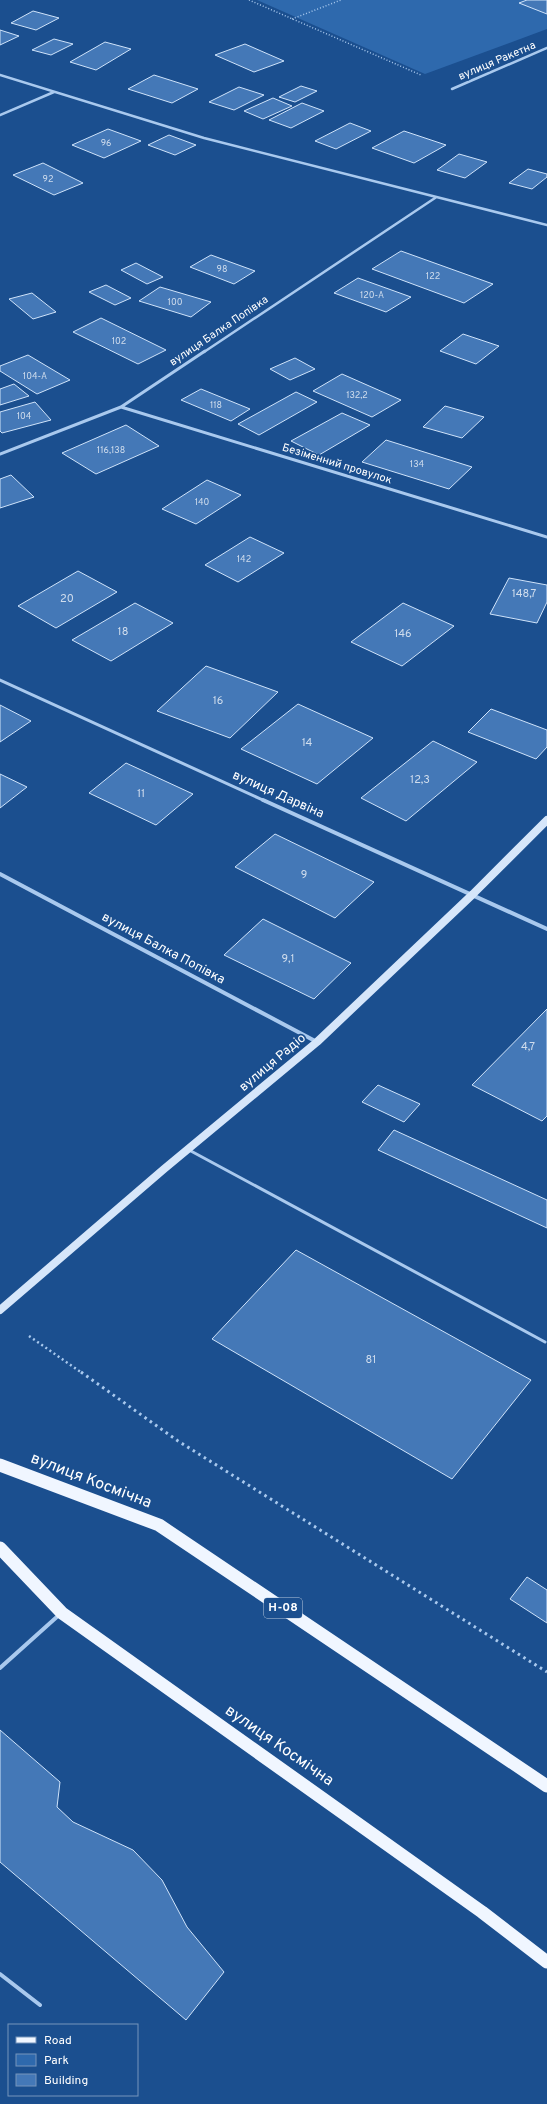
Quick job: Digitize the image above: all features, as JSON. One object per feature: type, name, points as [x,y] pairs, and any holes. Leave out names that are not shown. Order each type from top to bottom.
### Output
[{"type":"main road","name":"вулиця Космічна","points":[[0,1465],[159,1525],[547,1786]]},
{"type":"main road","name":"вулиця Космічна","points":[[0,1548],[62,1613],[482,1912],[547,1962]]},
{"type":"street","name":"вулиця Ракетна","points":[[452,89],[547,48]]},
{"type":"street","points":[[0,75],[204,138],[435,198],[547,225]]},
{"type":"street","points":[[0,115],[54,92]]},
{"type":"street","name":"вулиця Балка Попівка","points":[[0,454],[121,408],[435,198]]},
{"type":"street","name":"Безіменний провулок","points":[[121,408],[547,537]]},
{"type":"street","name":"вулиця Дарвіна","points":[[0,680],[547,928]]},
{"type":"street","name":"вулиця Радіо","points":[[0,1310],[187,1150],[317,1042],[473,894],[547,820]]},
{"type":"street","name":"вулиця Балка Попівка","points":[[0,874],[317,1042]]},
{"type":"lane","points":[[187,1150],[545,1342]]},
{"type":"lane","points":[[0,1668],[62,1613]]},
{"type":"lane","points":[[0,1974],[40,2005]]},
{"type":"path","points":[[249,0],[452,89]]},
{"type":"path","points":[[292,19],[341,0]]},
{"type":"path","points":[[26,1333],[178,1441],[547,1672]]},
{"type":"green space","points":[[257,0],[547,0],[547,29],[425,74]]},
{"type":"building","points":[[527,0],[547,0],[547,14],[519,3]]},
{"type":"building","points":[[33,11],[59,18],[36,30],[11,23]]},
{"type":"building","points":[[0,30],[19,36],[0,45]]},
{"type":"building","points":[[54,39],[73,44],[51,55],[32,50]]},
{"type":"building","points":[[105,42],[131,49],[96,70],[70,62]]},
{"type":"building","points":[[245,44],[284,61],[254,72],[215,55]]},
{"type":"building","points":[[154,75],[198,89],[172,103],[128,89]]},
{"type":"building","points":[[301,86],[317,91],[295,102],[279,97]]},
{"type":"building","points":[[239,87],[264,95],[234,110],[209,102]]},
{"type":"building","points":[[273,98],[292,106],[263,119],[244,111]]},
{"type":"building","points":[[302,103],[324,111],[291,128],[269,120]]},
{"type":"building","points":[[350,123],[371,131],[336,149],[315,141]]},
{"type":"building","points":[[108,129],[141,141],[104,158],[72,145]]},
{"type":"building","points":[[404,131],[446,145],[414,163],[372,148]]},
{"type":"building","points":[[169,135],[196,145],[175,155],[148,145]]},
{"type":"building","points":[[459,154],[487,162],[465,178],[437,170]]},
{"type":"building","points":[[43,163],[83,183],[54,195],[13,175]]},
{"type":"building","points":[[528,169],[547,174],[547,177],[532,189],[509,183]]},
{"type":"building","points":[[401,251],[493,284],[464,303],[372,269]]},
{"type":"building","points":[[211,255],[255,271],[234,284],[190,267]]},
{"type":"building","points":[[136,263],[163,277],[147,284],[121,270]]},
{"type":"building","points":[[358,278],[411,297],[386,312],[334,293]]},
{"type":"building","points":[[106,285],[131,298],[115,305],[89,292]]},
{"type":"building","points":[[160,287],[211,302],[191,317],[139,301]]},
{"type":"building","points":[[32,293],[56,312],[33,319],[9,299]]},
{"type":"building","points":[[101,318],[166,350],[138,364],[73,332]]},
{"type":"building","points":[[463,334],[499,346],[476,364],[440,351]]},
{"type":"building","points":[[28,355],[70,380],[37,394],[0,371],[0,366]]},
{"type":"building","points":[[295,358],[315,369],[290,380],[270,369]]},
{"type":"building","points":[[342,374],[401,400],[372,417],[313,391]]},
{"type":"building","points":[[14,384],[29,396],[0,405],[0,389]]},
{"type":"building","points":[[201,389],[250,409],[231,421],[181,400]]},
{"type":"building","points":[[296,392],[317,402],[259,435],[238,424]]},
{"type":"building","points":[[35,402],[51,420],[2,433],[0,431],[0,412]]},
{"type":"building","points":[[445,406],[484,417],[462,438],[423,427]]},
{"type":"building","points":[[342,413],[370,425],[319,455],[291,441]]},
{"type":"building","points":[[126,425],[159,446],[96,474],[62,453]]},
{"type":"building","points":[[386,440],[472,467],[449,489],[362,462]]},
{"type":"building","points":[[11,475],[34,497],[0,508],[0,479]]},
{"type":"building","points":[[207,480],[241,495],[196,524],[162,509]]},
{"type":"building","points":[[250,537],[284,553],[238,582],[205,565]]},
{"type":"building","points":[[78,571],[117,592],[56,628],[18,606]]},
{"type":"building","points":[[509,578],[547,585],[547,602],[537,623],[490,614]]},
{"type":"building","points":[[135,603],[173,623],[111,661],[72,640]]},
{"type":"building","points":[[403,603],[454,626],[402,666],[351,642]]},
{"type":"building","points":[[206,666],[278,692],[230,738],[157,711]]},
{"type":"building","points":[[298,704],[373,738],[317,784],[241,749]]},
{"type":"building","points":[[0,705],[31,721],[0,742]]},
{"type":"building","points":[[491,709],[547,730],[547,747],[536,759],[468,732]]},
{"type":"building","points":[[433,741],[477,762],[406,821],[361,798]]},
{"type":"building","points":[[126,763],[193,794],[156,825],[89,793]]},
{"type":"building","points":[[0,774],[27,787],[0,808]]},
{"type":"building","points":[[275,834],[374,882],[335,918],[235,867]]},
{"type":"building","points":[[263,919],[351,963],[314,999],[224,955]]},
{"type":"building","points":[[547,1009],[547,1116],[542,1121],[472,1085]]},
{"type":"building","points":[[378,1085],[420,1104],[404,1122],[362,1102]]},
{"type":"building","points":[[394,1130],[547,1200],[547,1228],[378,1150]]},
{"type":"building","points":[[296,1250],[531,1380],[452,1479],[212,1339]]},
{"type":"building","points":[[527,1577],[547,1590],[547,1623],[510,1599]]},
{"type":"building","points":[[0,1730],[60,1782],[57,1807],[73,1822],[133,1850],[162,1880],[187,1927],[224,1972],[186,2020],[0,1862]]}]
